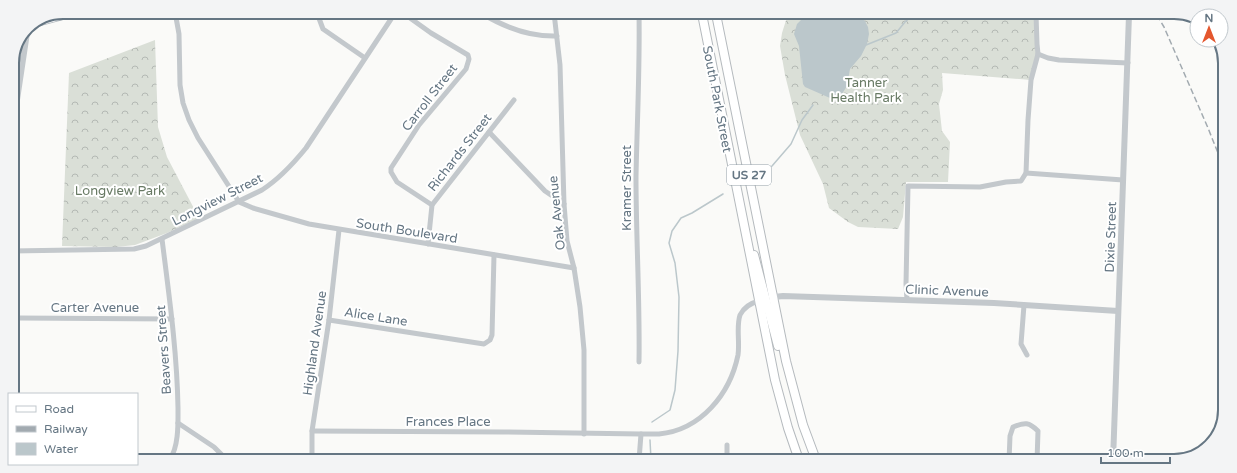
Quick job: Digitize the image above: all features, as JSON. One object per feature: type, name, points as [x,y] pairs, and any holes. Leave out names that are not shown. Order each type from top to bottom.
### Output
[{"type":"main road","name":"South Park Street","points":[[703,19],[746,240],[766,299]]},
{"type":"main road","name":"South Park Street","points":[[717,19],[739,125],[766,299]]},
{"type":"main road","points":[[724,129],[739,125]]},
{"type":"main road","name":"US 27","points":[[766,299],[786,359],[803,425],[814,454]]},
{"type":"main road","name":"US 27","points":[[766,299],[782,408],[797,454]]},
{"type":"street","points":[[176,19],[179,34],[180,85],[183,103],[198,138],[239,202]]},
{"type":"street","points":[[319,19],[323,29],[365,58]]},
{"type":"street","name":"Longview Street","points":[[19,251],[134,249],[146,246],[262,190],[273,183],[296,161],[391,19]]},
{"type":"street","name":"Carroll Street","points":[[411,19],[468,55],[469,59],[466,68],[419,125],[391,168],[391,172],[397,182],[432,205]]},
{"type":"street","points":[[492,19],[520,31],[547,36],[557,36]]},
{"type":"street","name":"Oak Avenue","points":[[555,19],[560,65],[564,204],[567,241],[574,268],[580,307],[584,350],[584,434]]},
{"type":"street","name":"Kramer Street","points":[[639,19],[636,177],[640,318],[639,362]]},
{"type":"street","points":[[907,300],[908,186],[984,187],[1006,182],[1021,181],[1026,173],[1031,80],[1038,54],[1036,19]]},
{"type":"street","name":"Dixie Street","points":[[1115,454],[1118,311],[1130,19]]},
{"type":"street","points":[[19,86],[26,38]]},
{"type":"street","points":[[1038,54],[1058,60],[1128,63]]},
{"type":"street","name":"Richards Street","points":[[428,244],[432,205],[514,100]]},
{"type":"street","points":[[489,132],[545,191],[564,204]]},
{"type":"street","points":[[1026,173],[1123,180]]},
{"type":"street","name":"South Boulevard","points":[[239,202],[253,208],[308,224],[574,268]]},
{"type":"street","name":"Highland Avenue","points":[[312,454],[312,431],[329,320],[339,230]]},
{"type":"street","name":"Beavers Street","points":[[162,239],[172,319],[177,379],[178,423],[173,454]]},
{"type":"street","name":"Alice Lane","points":[[329,320],[484,344],[490,340],[493,320],[494,255]]},
{"type":"street","name":"Clinic Avenue","points":[[766,299],[789,296],[907,300],[1118,311]]},
{"type":"street","name":"Frances Place","points":[[312,431],[660,434],[685,426],[697,420],[708,412],[717,402],[727,386],[738,356],[738,323],[740,316],[743,310],[748,306],[766,299]]},
{"type":"street","points":[[1024,305],[1021,344],[1027,355]]},
{"type":"street","name":"Carter Avenue","points":[[19,318],[172,319]]},
{"type":"street","points":[[178,423],[214,447],[221,454]]},
{"type":"street","points":[[1009,454],[1010,436],[1014,427],[1024,423],[1032,425],[1038,432],[1037,454]]},
{"type":"street","points":[[639,454],[641,434]]},
{"type":"street","points":[[727,445],[727,454]]},
{"type":"green space","name":"Tanner Health Park","points":[[786,19],[1036,19],[1038,54],[1031,80],[942,73],[943,90],[939,104],[942,131],[950,142],[948,182],[906,182],[903,217],[898,229],[858,227],[848,222],[829,208],[823,184],[800,135],[785,75],[780,46]]},
{"type":"green space","name":"Longview Park","points":[[155,40],[158,127],[167,157],[199,218],[167,233],[135,245],[116,247],[62,246],[69,73]]},
{"type":"water","points":[[802,19],[862,19],[865,21],[869,34],[867,44],[861,56],[850,69],[847,86],[840,97],[834,99],[830,98],[805,87],[803,84],[799,46],[794,34],[797,24]]},
{"type":"waterway","points":[[866,45],[896,33],[908,19]]},
{"type":"waterway","points":[[758,178],[772,166],[791,144],[802,120],[813,105]]},
{"type":"waterway","points":[[652,422],[670,410],[675,390],[678,351],[679,297],[675,263],[669,243],[672,231],[681,218],[723,194]]},
{"type":"waterway","points":[[650,440],[651,454]]},
{"type":"railway","points":[[1159,19],[1218,153]]}]
